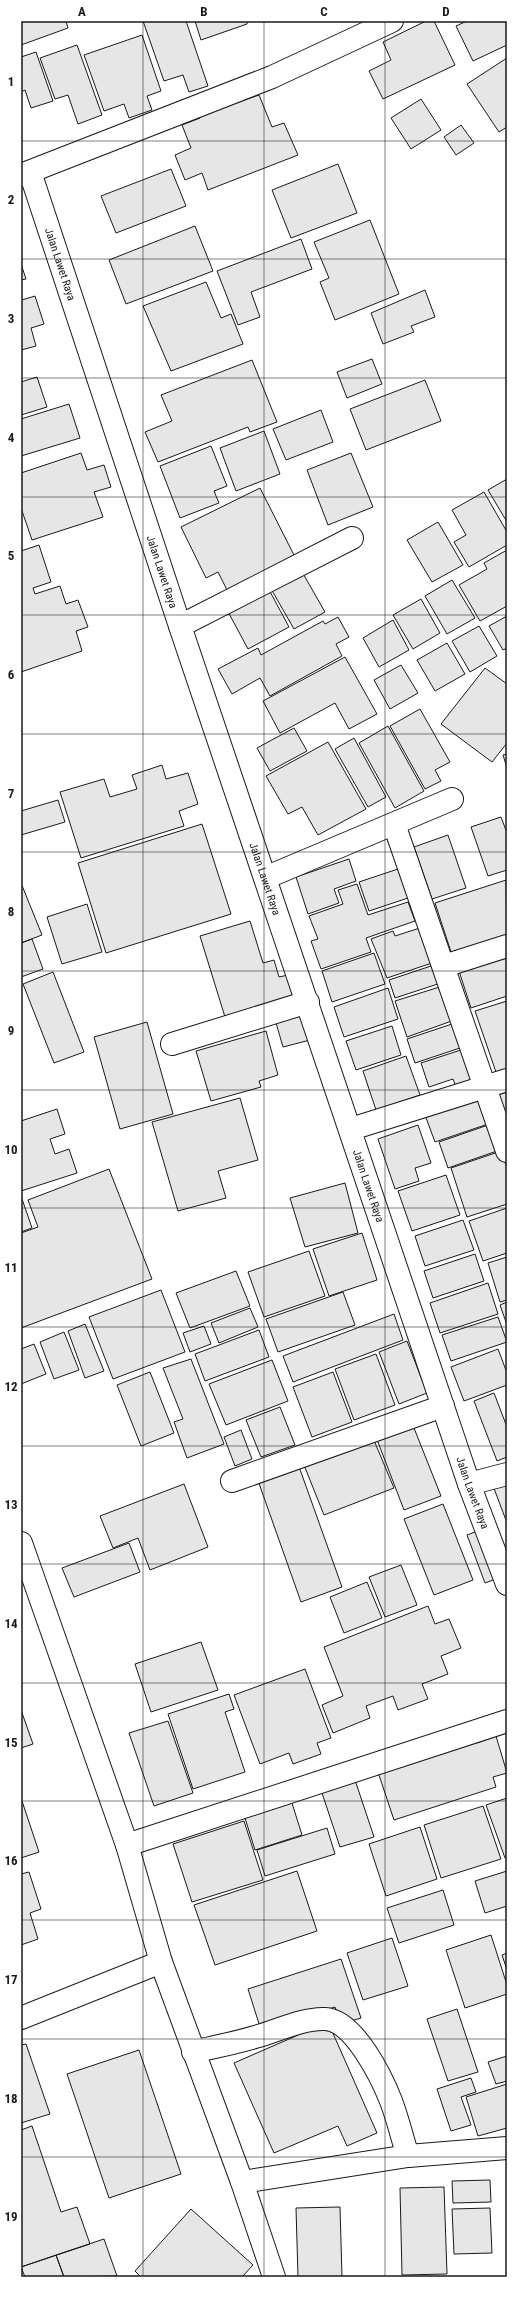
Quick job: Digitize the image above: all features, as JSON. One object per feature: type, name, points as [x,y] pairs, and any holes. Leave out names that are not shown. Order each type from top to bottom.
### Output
[{"type":"street","points":[[26,174],[272,77],[336,49],[392,21]]},
{"type":"street","name":"Jalan Lawet Raya","points":[[26,174],[351,1129],[469,1484],[507,1584]]},
{"type":"street","points":[[180,626],[352,538]]},
{"type":"street","points":[[266,878],[452,800]]},
{"type":"street","points":[[394,824],[507,1151]]},
{"type":"street","points":[[444,966],[507,946]]},
{"type":"street","points":[[172,1044],[308,1002]]},
{"type":"street","points":[[351,1129],[507,1080]]},
{"type":"street","points":[[232,1482],[443,1406]]},
{"type":"street","points":[[469,1484],[507,1474]]},
{"type":"street","points":[[21,1543],[127,1845],[161,1962],[242,2182],[274,2277]]},
{"type":"street","points":[[127,1845],[507,1721]]},
{"type":"street","points":[[21,2018],[161,1962]]},
{"type":"street","points":[[193,2052],[254,2038],[315,2020],[327,2019],[335,2022],[350,2033],[366,2050],[391,2101],[408,2156]]},
{"type":"street","points":[[242,2182],[408,2156],[507,2148]]},
{"type":"building","points":[[21,21],[66,21],[68,28],[21,45]]},
{"type":"building","points":[[143,21],[186,21],[208,86],[189,92],[183,75],[164,81]]},
{"type":"building","points":[[195,21],[247,21],[247,24],[201,40]]},
{"type":"building","points":[[426,21],[434,21],[455,65],[383,99],[369,71],[391,60],[383,42]]},
{"type":"building","points":[[467,21],[507,21],[507,45],[473,61],[456,26]]},
{"type":"building","points":[[142,35],[161,91],[147,96],[152,110],[129,118],[124,104],[104,111],[84,55]]},
{"type":"building","points":[[77,45],[102,115],[78,124],[68,95],[55,99],[40,58]]},
{"type":"building","points":[[36,52],[53,101],[31,108],[25,90],[21,92],[21,57]]},
{"type":"building","points":[[507,58],[507,127],[499,132],[467,84]]},
{"type":"building","points":[[233,94],[236,103],[259,95],[272,127],[284,123],[298,155],[208,190],[202,173],[185,180],[175,155],[191,148],[182,125],[200,118],[196,108]]},
{"type":"building","points":[[421,99],[441,130],[411,149],[391,118]]},
{"type":"building","points":[[461,125],[474,143],[456,155],[444,137]]},
{"type":"building","points":[[338,164],[357,213],[291,238],[272,190]]},
{"type":"building","points":[[171,169],[186,206],[116,233],[101,196]]},
{"type":"building","points":[[370,220],[399,294],[335,320],[320,282],[329,278],[314,242]]},
{"type":"building","points":[[195,226],[213,271],[126,304],[109,260]]},
{"type":"building","points":[[301,239],[312,269],[251,292],[260,317],[238,325],[217,271]]},
{"type":"building","points":[[21,264],[26,279],[21,280]]},
{"type":"building","points":[[206,282],[221,318],[231,314],[243,344],[171,371],[143,306]]},
{"type":"building","points":[[425,290],[435,317],[411,326],[414,332],[383,344],[371,313]]},
{"type":"building","points":[[21,296],[22,300],[35,296],[44,324],[31,328],[36,346],[21,350]]},
{"type":"building","points":[[372,359],[382,384],[347,398],[337,372]]},
{"type":"building","points":[[252,360],[277,422],[250,432],[248,427],[158,462],[145,432],[172,421],[161,395]]},
{"type":"building","points":[[37,377],[47,407],[21,415],[21,382]]},
{"type":"building","points":[[425,380],[441,421],[366,450],[350,409]]},
{"type":"building","points":[[69,404],[80,438],[21,456],[21,419]]},
{"type":"building","points":[[321,410],[333,442],[286,460],[273,429]]},
{"type":"building","points":[[264,431],[280,474],[236,491],[220,448]]},
{"type":"building","points":[[211,446],[227,486],[214,491],[219,503],[180,518],[160,466]]},
{"type":"building","points":[[81,453],[87,470],[104,465],[111,487],[94,492],[103,517],[32,540],[21,508],[21,473]]},
{"type":"building","points":[[351,453],[373,507],[328,525],[307,470]]},
{"type":"building","points":[[507,479],[507,522],[488,490]]},
{"type":"building","points":[[260,488],[296,559],[228,592],[218,572],[206,578],[181,527]]},
{"type":"building","points":[[484,492],[507,532],[507,545],[469,567],[454,542],[466,535],[452,510]]},
{"type":"building","points":[[438,522],[463,565],[432,582],[407,540]]},
{"type":"building","points":[[39,545],[51,582],[33,588],[35,594],[60,586],[66,604],[78,600],[88,627],[76,631],[82,651],[21,672],[21,551]]},
{"type":"building","points":[[507,550],[507,606],[480,621],[459,585],[487,569],[484,563]]},
{"type":"building","points":[[301,570],[325,612],[294,629],[270,587]]},
{"type":"building","points":[[452,580],[475,618],[447,634],[425,596]]},
{"type":"building","points":[[267,586],[289,627],[248,649],[226,608]]},
{"type":"building","points":[[421,599],[440,633],[413,649],[393,615]]},
{"type":"building","points":[[507,616],[507,648],[503,650],[489,626]]},
{"type":"building","points":[[338,617],[349,637],[336,644],[342,656],[270,696],[260,678],[232,694],[218,669],[258,648],[261,655],[323,621],[325,624]]},
{"type":"building","points":[[393,620],[409,650],[379,667],[363,638]]},
{"type":"building","points":[[479,626],[497,656],[470,672],[452,641]]},
{"type":"building","points":[[447,643],[465,674],[435,691],[417,660]]},
{"type":"building","points":[[345,657],[377,714],[349,729],[335,703],[280,733],[263,701]]},
{"type":"building","points":[[401,665],[418,693],[390,709],[374,680]]},
{"type":"building","points":[[485,668],[507,684],[507,743],[492,762],[441,724]]},
{"type":"building","points":[[420,709],[450,762],[435,770],[441,781],[425,789],[390,726]]},
{"type":"building","points":[[388,726],[424,791],[395,808],[359,743]]},
{"type":"building","points":[[294,728],[307,751],[270,771],[257,748]]},
{"type":"building","points":[[354,738],[386,797],[368,807],[335,749]]},
{"type":"building","points":[[328,742],[366,809],[318,835],[302,807],[288,814],[266,776]]},
{"type":"building","points":[[507,754],[507,768],[503,755]]},
{"type":"building","points":[[162,765],[166,779],[188,773],[198,804],[179,811],[184,826],[81,858],[60,792],[104,779],[110,797],[137,789],[132,775]]},
{"type":"building","points":[[58,800],[65,822],[21,835],[21,811]]},
{"type":"building","points":[[501,817],[507,833],[507,870],[488,876],[471,827]]},
{"type":"building","points":[[202,824],[231,914],[106,953],[78,863]]},
{"type":"building","points":[[448,835],[466,888],[432,899],[414,847]]},
{"type":"building","points":[[349,859],[356,881],[334,889],[339,903],[308,914],[296,877]]},
{"type":"building","points":[[407,866],[417,895],[369,911],[359,882]]},
{"type":"building","points":[[506,880],[507,936],[452,955],[435,903]]},
{"type":"building","points":[[21,883],[42,935],[21,943]]},
{"type":"building","points":[[357,884],[368,915],[408,902],[415,921],[366,938],[371,952],[321,969],[311,941],[318,939],[309,916],[343,904],[338,890]]},
{"type":"building","points":[[87,904],[102,952],[62,964],[47,917]]},
{"type":"building","points":[[250,921],[263,963],[274,960],[279,977],[288,975],[295,996],[225,1017],[200,936]]},
{"type":"building","points":[[426,926],[438,961],[387,978],[371,939],[393,931],[395,936]]},
{"type":"building","points":[[32,939],[43,969],[21,977],[21,943]]},
{"type":"building","points":[[507,952],[507,996],[471,1008],[458,968]]},
{"type":"building","points":[[374,953],[385,984],[332,1002],[322,971]]},
{"type":"building","points":[[440,963],[447,981],[395,998],[389,980]]},
{"type":"building","points":[[53,972],[84,1052],[54,1063],[23,984]]},
{"type":"building","points":[[449,984],[460,1018],[407,1037],[395,1001]]},
{"type":"building","points":[[388,988],[398,1019],[344,1037],[334,1007]]},
{"type":"building","points":[[507,1001],[507,1072],[497,1075],[475,1011]]},
{"type":"building","points":[[301,1009],[310,1040],[283,1047],[274,1016]]},
{"type":"building","points":[[147,1022],[173,1114],[120,1129],[94,1037]]},
{"type":"building","points":[[455,1023],[463,1047],[415,1063],[407,1039]]},
{"type":"building","points":[[392,1026],[401,1055],[356,1070],[346,1041]]},
{"type":"building","points":[[266,1031],[278,1075],[259,1081],[261,1087],[211,1101],[196,1051]]},
{"type":"building","points":[[467,1048],[480,1085],[458,1092],[453,1079],[429,1087],[421,1063]]},
{"type":"building","points":[[406,1056],[420,1095],[376,1110],[363,1071]]},
{"type":"building","points":[[507,1092],[507,1116],[501,1118],[493,1096]]},
{"type":"building","points":[[482,1096],[491,1123],[435,1142],[425,1115]]},
{"type":"building","points":[[240,1098],[258,1160],[218,1171],[226,1198],[178,1211],[152,1122]]},
{"type":"building","points":[[57,1109],[65,1134],[50,1139],[55,1154],[69,1149],[77,1173],[21,1191],[21,1121]]},
{"type":"building","points":[[491,1124],[500,1150],[448,1168],[439,1142]]},
{"type":"building","points":[[418,1125],[431,1163],[415,1168],[419,1181],[395,1189],[378,1139]]},
{"type":"building","points":[[501,1151],[507,1168],[507,1204],[467,1217],[451,1168]]},
{"type":"building","points":[[109,1169],[152,1279],[21,1328],[21,1233],[38,1227],[28,1200]]},
{"type":"building","points":[[446,1175],[460,1215],[412,1231],[398,1191]]},
{"type":"building","points":[[345,1183],[358,1233],[305,1247],[290,1198]]},
{"type":"building","points":[[21,1196],[32,1228],[21,1232]]},
{"type":"building","points":[[507,1208],[507,1253],[483,1261],[469,1221]]},
{"type":"building","points":[[463,1220],[474,1250],[425,1266],[415,1236]]},
{"type":"building","points":[[362,1233],[377,1280],[329,1296],[313,1249]]},
{"type":"building","points":[[309,1251],[325,1296],[264,1317],[248,1272]]},
{"type":"building","points":[[475,1254],[484,1281],[433,1298],[424,1271]]},
{"type":"building","points":[[507,1257],[507,1300],[500,1302],[488,1263]]},
{"type":"building","points":[[236,1271],[250,1306],[190,1328],[176,1293]]},
{"type":"building","points":[[488,1283],[498,1314],[440,1333],[430,1303]]},
{"type":"building","points":[[161,1290],[185,1352],[113,1379],[89,1317]]},
{"type":"building","points":[[343,1292],[355,1325],[278,1352],[266,1319]]},
{"type":"building","points":[[507,1302],[507,1325],[500,1305]]},
{"type":"building","points":[[250,1308],[258,1327],[219,1343],[211,1323]]},
{"type":"building","points":[[394,1314],[403,1340],[293,1382],[283,1356]]},
{"type":"building","points":[[498,1317],[507,1342],[451,1361],[442,1335]]},
{"type":"building","points":[[85,1324],[104,1371],[85,1378],[68,1331]]},
{"type":"building","points":[[204,1326],[211,1344],[190,1352],[183,1333]]},
{"type":"building","points":[[259,1330],[269,1357],[205,1381],[195,1354]]},
{"type":"building","points":[[64,1332],[79,1370],[54,1379],[40,1342]]},
{"type":"building","points":[[407,1341],[427,1393],[399,1404],[379,1352]]},
{"type":"building","points":[[34,1344],[46,1374],[21,1384],[21,1349]]},
{"type":"building","points":[[498,1349],[507,1373],[507,1385],[464,1401],[451,1367]]},
{"type":"building","points":[[376,1354],[395,1405],[354,1420],[335,1369]]},
{"type":"building","points":[[191,1359],[224,1444],[187,1458],[174,1422],[183,1419],[163,1368]]},
{"type":"building","points":[[272,1360],[288,1401],[226,1425],[209,1384]]},
{"type":"building","points":[[150,1372],[174,1433],[141,1446],[117,1385]]},
{"type":"building","points":[[333,1372],[352,1422],[312,1437],[293,1387]]},
{"type":"building","points":[[494,1393],[507,1427],[507,1457],[497,1461],[474,1401]]},
{"type":"building","points":[[280,1407],[295,1445],[261,1457],[246,1420]]},
{"type":"building","points":[[412,1423],[441,1496],[404,1510],[376,1437]]},
{"type":"building","points":[[241,1430],[252,1459],[235,1466],[224,1437]]},
{"type":"building","points":[[373,1438],[394,1488],[324,1515],[304,1465]]},
{"type":"building","points":[[297,1461],[342,1587],[301,1602],[256,1475]]},
{"type":"building","points":[[507,1477],[507,1523],[492,1483]]},
{"type":"building","points":[[184,1484],[208,1547],[150,1570],[138,1538],[113,1548],[100,1516]]},
{"type":"building","points":[[443,1504],[473,1580],[434,1595],[404,1519]]},
{"type":"building","points":[[483,1529],[501,1577],[485,1583],[467,1535]]},
{"type":"building","points":[[129,1543],[140,1572],[74,1597],[62,1568]]},
{"type":"building","points":[[401,1565],[417,1605],[385,1617],[369,1577]]},
{"type":"building","points":[[367,1582],[382,1618],[344,1633],[330,1597]]},
{"type":"building","points":[[428,1606],[435,1624],[449,1619],[461,1648],[441,1656],[448,1674],[422,1684],[428,1699],[398,1710],[393,1696],[366,1706],[370,1718],[333,1733],[322,1705],[343,1696],[324,1647]]},
{"type":"building","points":[[201,1642],[218,1690],[151,1712],[135,1664]]},
{"type":"building","points":[[305,1669],[331,1738],[317,1743],[321,1754],[293,1764],[289,1753],[260,1764],[234,1695]]},
{"type":"building","points":[[229,1694],[234,1709],[225,1712],[245,1772],[193,1789],[168,1714]]},
{"type":"building","points":[[21,1710],[33,1744],[21,1748]]},
{"type":"building","points":[[168,1721],[193,1793],[154,1806],[129,1733]]},
{"type":"building","points":[[474,1734],[477,1743],[496,1736],[507,1773],[493,1777],[496,1787],[394,1820],[376,1766]]},
{"type":"building","points":[[355,1780],[374,1837],[340,1847],[321,1790]]},
{"type":"building","points":[[507,1798],[507,1857],[505,1858],[486,1805]]},
{"type":"building","points":[[22,1801],[39,1852],[21,1858],[21,1802]]},
{"type":"building","points":[[292,1803],[302,1835],[255,1850],[245,1818]]},
{"type":"building","points":[[483,1806],[501,1859],[441,1878],[424,1825]]},
{"type":"building","points":[[244,1821],[263,1880],[192,1902],[173,1844]]},
{"type":"building","points":[[420,1827],[437,1879],[386,1896],[369,1844]]},
{"type":"building","points":[[327,1828],[335,1854],[265,1876],[257,1850]]},
{"type":"building","points":[[297,1871],[317,1931],[215,1965],[194,1905]]},
{"type":"building","points":[[507,1871],[507,1906],[485,1913],[475,1881]]},
{"type":"building","points":[[29,1872],[41,1909],[30,1913],[38,1939],[21,1945],[21,1874]]},
{"type":"building","points":[[443,1890],[454,1925],[399,1943],[387,1908]]},
{"type":"building","points":[[491,1935],[507,1985],[507,1994],[465,2008],[446,1950]]},
{"type":"building","points":[[392,1938],[408,1986],[363,2000],[347,1953]]},
{"type":"building","points":[[507,1953],[507,1970],[502,1955]]},
{"type":"building","points":[[341,1959],[361,2018],[341,2024],[335,2007],[261,2030],[248,1989]]},
{"type":"building","points":[[457,2009],[478,2072],[448,2081],[427,2019]]},
{"type":"building","points":[[328,2022],[377,2133],[347,2146],[338,2126],[274,2153],[234,2063]]},
{"type":"building","points":[[26,2044],[50,2114],[21,2123],[21,2045]]},
{"type":"building","points":[[139,2050],[181,2174],[109,2198],[67,2074]]},
{"type":"building","points":[[507,2056],[507,2081],[496,2084],[488,2062]]},
{"type":"building","points":[[471,2078],[476,2092],[461,2097],[471,2125],[451,2131],[437,2089]]},
{"type":"building","points":[[507,2084],[507,2128],[478,2136],[466,2097]]},
{"type":"building","points":[[32,2126],[61,2212],[77,2207],[90,2244],[21,2267],[21,2130]]},
{"type":"building","points":[[490,2180],[491,2202],[453,2203],[452,2181]]},
{"type":"building","points":[[444,2187],[447,2274],[402,2275],[400,2188]]},
{"type":"building","points":[[340,2207],[342,2277],[298,2277],[296,2208]]},
{"type":"building","points":[[490,2208],[492,2253],[454,2254],[452,2209]]},
{"type":"building","points":[[191,2209],[253,2265],[242,2277],[141,2277],[135,2271]]},
{"type":"building","points":[[104,2239],[117,2276],[64,2277],[56,2255]]},
{"type":"building","points":[[56,2255],[64,2277],[25,2277],[21,2267]]}]
